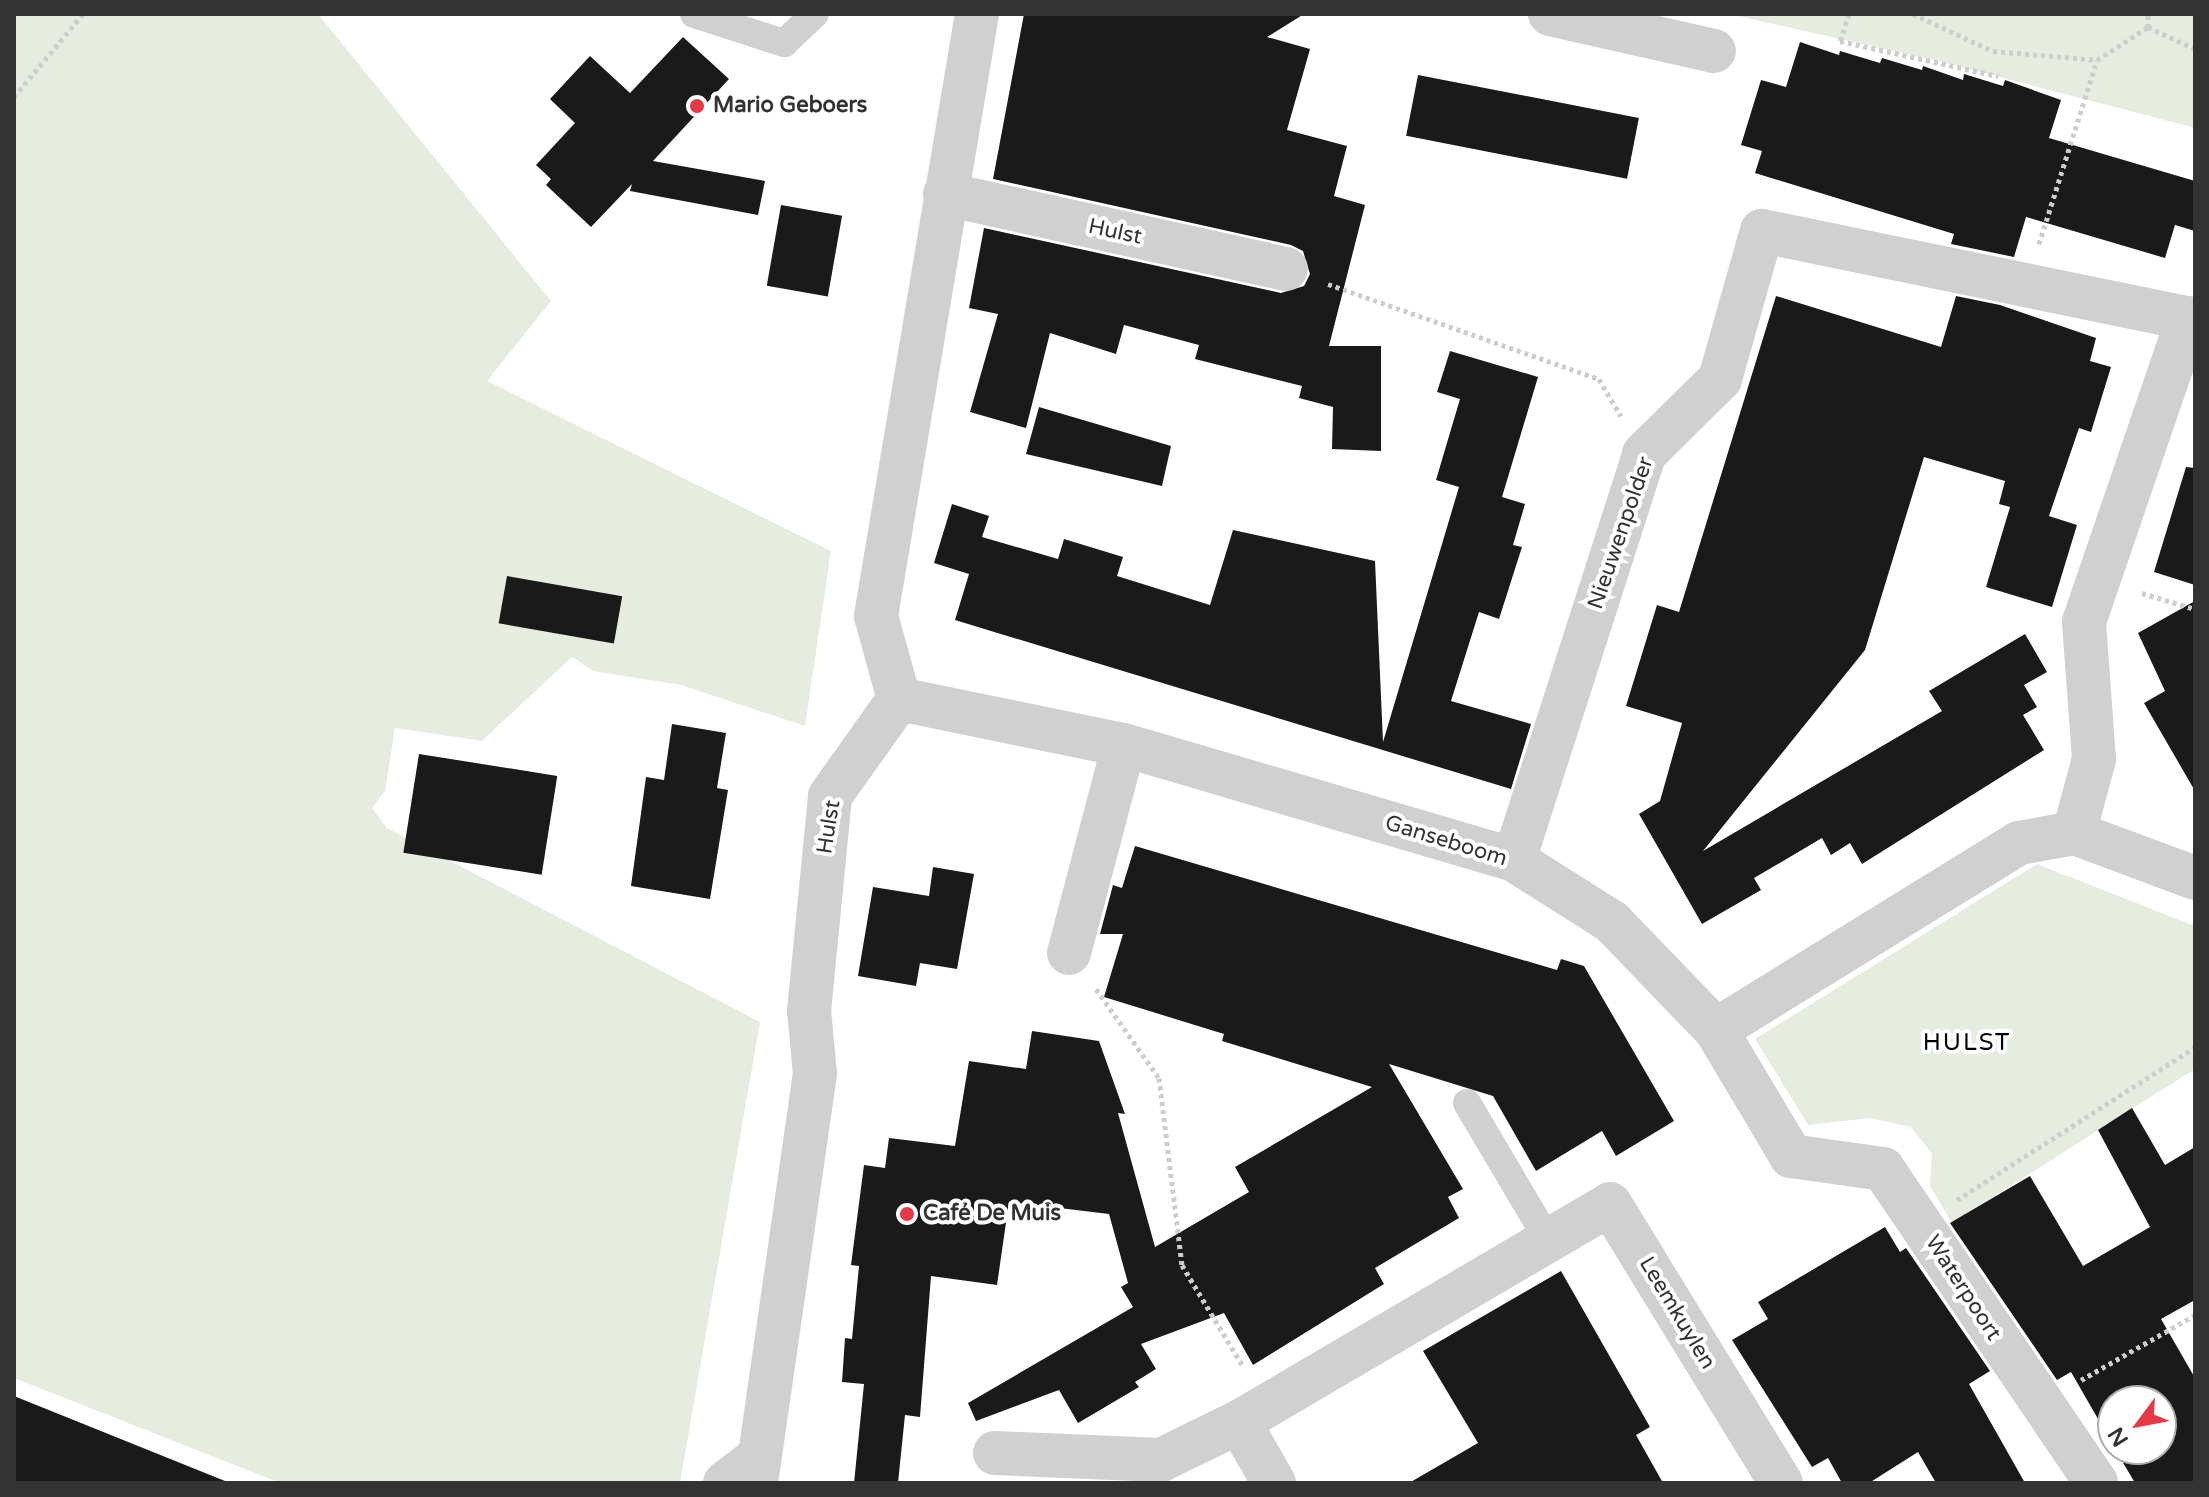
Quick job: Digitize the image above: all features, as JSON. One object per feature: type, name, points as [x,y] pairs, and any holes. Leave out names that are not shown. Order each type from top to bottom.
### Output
[{"type":"street","points":[[899,699],[876,616],[977,14]]},
{"type":"street","points":[[1550,14],[1714,51]]},
{"type":"street","name":"Hulst","points":[[945,194],[1286,269]]},
{"type":"street","name":"Nieuwenpolder","points":[[1514,860],[1644,454],[1720,379],[1762,231],[2192,319],[2084,622],[2094,759],[2074,833]]},
{"type":"street","name":"Hulst","points":[[758,1470],[815,1074],[809,1011],[830,796],[899,699]]},
{"type":"street","name":"Ganseboom","points":[[899,699],[1124,745],[1514,860],[1612,922],[1716,1030],[1791,1156]]},
{"type":"street","points":[[1069,953],[1124,745]]},
{"type":"street","points":[[1716,1030],[2019,843],[2074,833],[2195,878]]},
{"type":"street","name":"Waterpoort","points":[[1791,1156],[1883,1169],[1922,1223],[2039,1405],[2096,1483]]},
{"type":"street","name":"Leemkuylen","points":[[995,1453],[1161,1460],[1253,1414],[1610,1204],[1781,1483]]},
{"type":"street","points":[[1253,1414],[1274,1483]]},
{"type":"street","points":[[725,1483],[758,1470]]},
{"type":"lane","points":[[694,14],[784,43],[815,14]]},
{"type":"lane","points":[[1467,1103],[1548,1240]]},
{"type":"path","points":[[14,97],[83,14]]},
{"type":"path","points":[[1849,14],[1840,41],[1998,76]]},
{"type":"path","points":[[1913,14],[1993,51],[2097,60],[2148,27]]},
{"type":"path","points":[[2148,14],[2148,27]]},
{"type":"path","points":[[2148,27],[2195,49]]},
{"type":"path","points":[[2025,287],[2097,60]]},
{"type":"path","points":[[1286,269],[1599,379],[1644,454]]},
{"type":"path","points":[[1069,953],[1159,1078],[1182,1265],[1253,1414]]},
{"type":"path","points":[[1922,1223],[2195,1047]]},
{"type":"path","points":[[2039,1405],[2195,1315]]},
{"type":"shaded area","points":[[14,14],[318,14],[551,301],[487,381],[831,551],[805,726],[681,685],[593,671],[572,657],[482,741],[395,728],[385,791],[372,808],[387,828],[760,1022],[680,1483],[280,1483],[14,1378]]},
{"type":"shaded area","points":[[1729,14],[2195,14],[2195,128],[1938,61]]},
{"type":"shaded area","points":[[2037,864],[2195,926],[2195,1069],[1952,1223],[1930,1186],[1932,1154],[1911,1127],[1870,1118],[1808,1125],[1755,1039]]},
{"type":"building","points":[[1024,14],[1304,14],[1267,37],[1310,49],[1287,130],[1347,146],[1334,196],[1365,205],[1329,346],[1381,346],[1381,451],[1332,449],[1333,407],[1299,398],[1302,386],[1195,359],[1199,345],[1124,325],[1116,354],[1050,333],[1026,428],[970,412],[998,314],[969,308],[984,228],[1281,293],[1304,286],[1310,274],[1303,251],[1291,245],[993,179]]},
{"type":"building","points":[[683,37],[729,79],[653,161],[765,181],[758,215],[630,191],[632,184],[591,227],[546,185],[551,179],[536,165],[575,123],[550,99],[590,56],[630,93]]},
{"type":"building","points":[[1800,42],[1839,55],[1840,51],[1880,63],[1882,58],[1922,70],[1923,66],[1963,80],[1964,74],[2003,86],[2005,80],[2061,100],[2049,138],[2195,181],[2195,231],[2175,225],[2165,258],[2026,217],[2014,257],[1951,244],[1954,234],[1755,173],[1762,151],[1741,145],[1761,80],[1786,87]]},
{"type":"building","points":[[1418,75],[1639,118],[1627,179],[1406,136]]},
{"type":"building","points":[[781,205],[842,216],[828,297],[767,286]]},
{"type":"building","points":[[1776,296],[1941,347],[1956,296],[2000,305],[2096,338],[2090,361],[2111,367],[2091,432],[2079,428],[2049,516],[2077,525],[2052,607],[1986,587],[2010,507],[1999,504],[2005,481],[1924,457],[1865,650],[1703,851],[1942,711],[1929,691],[2025,634],[2047,672],[2024,685],[2037,707],[2023,715],[2044,750],[1862,864],[1850,843],[1831,855],[1822,838],[1754,878],[1761,890],[1702,924],[1639,814],[1660,801],[1682,723],[1626,706],[1657,605],[1679,612]]},
{"type":"building","points":[[1450,351],[1538,377],[1502,497],[1525,504],[1513,545],[1522,547],[1499,619],[1479,612],[1451,701],[1531,724],[1511,789],[955,620],[969,574],[934,563],[952,504],[989,516],[982,537],[1058,559],[1064,539],[1123,557],[1117,576],[1210,605],[1233,530],[1375,561],[1383,742],[1459,487],[1436,480],[1460,399],[1437,392]]},
{"type":"building","points":[[1039,407],[1171,446],[1162,486],[1026,454]]},
{"type":"building","points":[[2186,467],[2195,468],[2195,585],[2154,572]]},
{"type":"building","points":[[507,576],[622,596],[614,644],[499,623]]},
{"type":"building","points":[[2195,601],[2195,791],[2144,703],[2165,691],[2138,633]]},
{"type":"building","points":[[672,724],[726,733],[717,788],[728,790],[710,899],[631,886],[646,777],[664,780]]},
{"type":"building","points":[[419,754],[557,776],[542,875],[403,853]]},
{"type":"building","points":[[1135,846],[1557,970],[1561,959],[1584,966],[1674,1121],[1616,1156],[1602,1131],[1536,1171],[1493,1096],[1389,1064],[1463,1189],[1448,1197],[1459,1218],[1375,1268],[1384,1284],[1253,1365],[1224,1313],[1141,1344],[1156,1369],[1135,1382],[1139,1387],[1078,1423],[1059,1390],[976,1421],[968,1403],[1133,1307],[1121,1287],[1128,1283],[1109,1214],[1009,1202],[997,1285],[931,1276],[920,1417],[905,1415],[898,1483],[854,1483],[864,1384],[842,1382],[845,1338],[852,1339],[859,1266],[851,1265],[864,1165],[885,1168],[889,1138],[955,1146],[969,1061],[1026,1069],[1032,1031],[1099,1041],[1125,1114],[1118,1113],[1155,1247],[1249,1192],[1235,1167],[1372,1087],[1222,1041],[1224,1034],[1104,997],[1123,934],[1100,934],[1113,885],[1122,888]]},
{"type":"building","points":[[933,867],[974,874],[957,969],[920,963],[916,986],[858,976],[873,887],[929,896]]},
{"type":"building","points":[[2132,1108],[2165,1165],[2195,1147],[2195,1300],[2161,1319],[2195,1378],[2195,1483],[2135,1483],[2124,1465],[2177,1465],[2177,1385],[2097,1385],[2097,1417],[2071,1372],[2057,1380],[1950,1223],[2030,1176],[2083,1266],[2150,1227],[2098,1130]]},
{"type":"building","points":[[1885,1227],[1900,1252],[1906,1248],[1990,1371],[1969,1384],[2025,1483],[1936,1483],[1918,1452],[1869,1483],[1842,1483],[1828,1458],[1812,1467],[1732,1340],[1768,1319],[1758,1302]]},
{"type":"building","points":[[1561,1271],[1650,1427],[1636,1435],[1663,1483],[1409,1483],[1478,1443],[1423,1351]]},
{"type":"building","points":[[14,1396],[225,1481],[225,1483],[14,1483]]},
{"type":"place","name":"Mario Geboers","points":[[697,106]]},
{"type":"place","name":"Café De Muis","points":[[907,1214]]},
{"type":"district","name":"HULST","points":[[1967,1043]]}]
